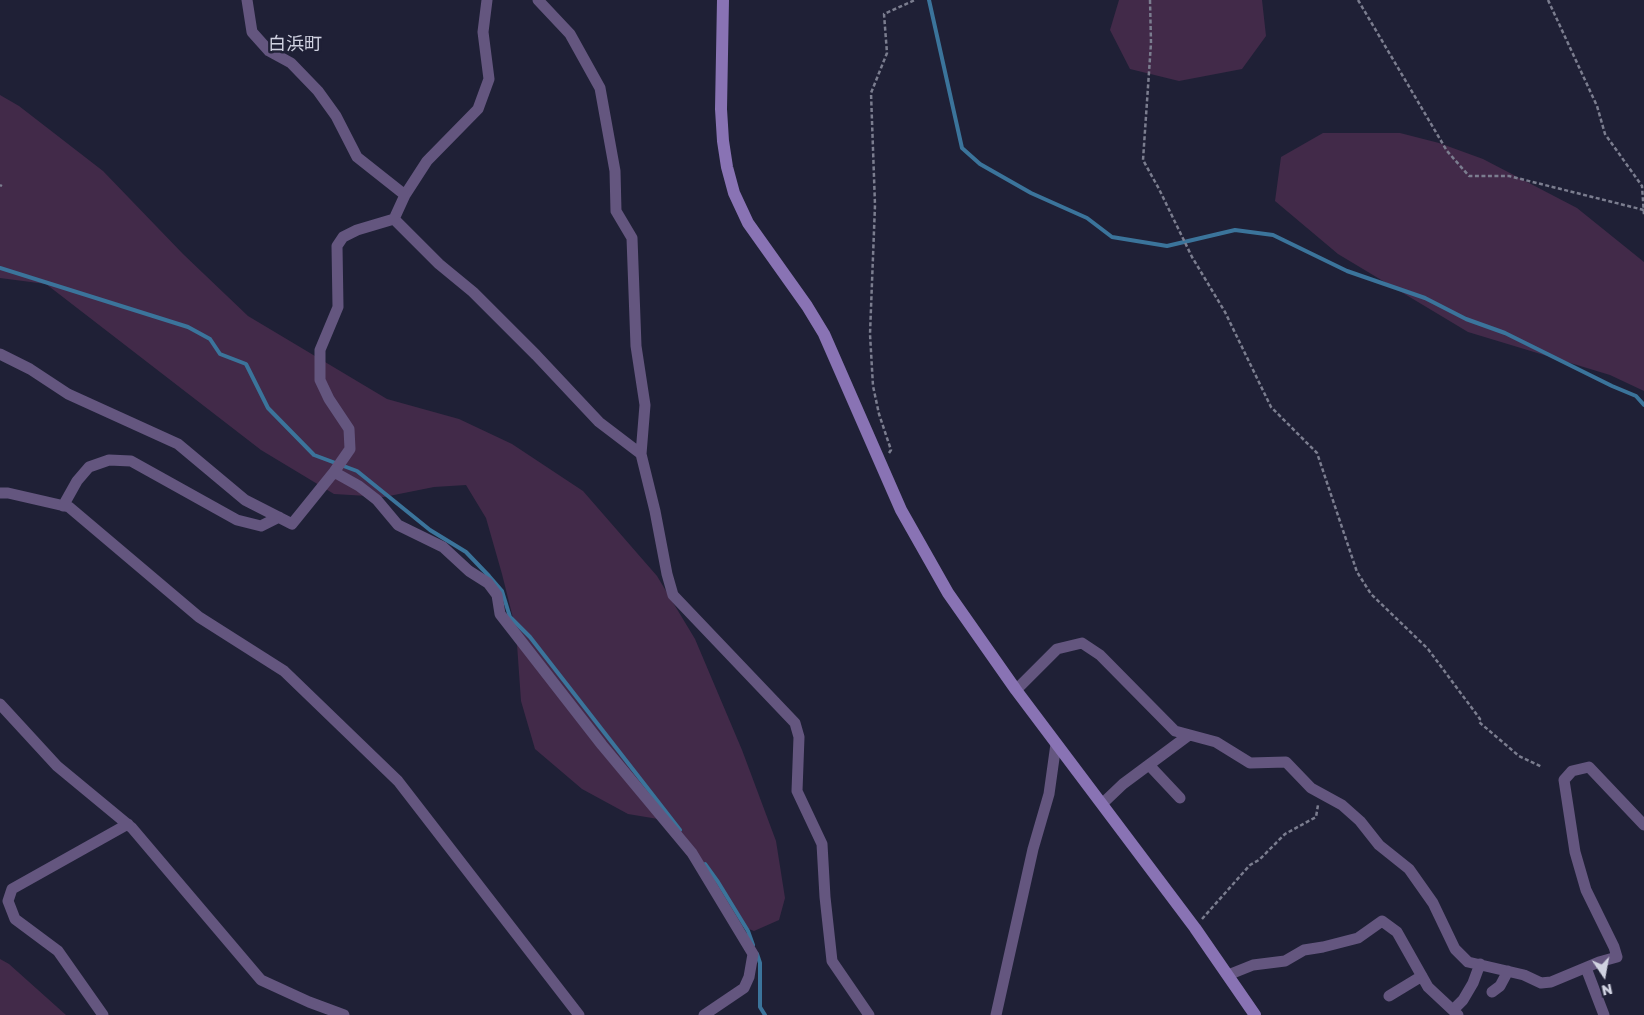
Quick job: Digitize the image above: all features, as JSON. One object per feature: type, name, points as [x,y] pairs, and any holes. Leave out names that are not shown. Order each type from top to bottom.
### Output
[{"type":"street","points":[[247,0],[252,32],[269,51],[291,64],[318,91],[336,116],[357,157],[404,195]]},
{"type":"street","points":[[394,219],[404,195],[427,161],[478,108],[489,79],[483,32],[487,0]]},
{"type":"street","points":[[538,0],[570,34],[600,88],[615,171],[616,211],[632,238],[636,346],[645,405],[641,454],[673,594],[795,723],[799,737],[796,791],[822,844],[825,897],[832,961],[869,1015]]},
{"type":"street","points":[[723,0],[721,109],[726,167],[734,193],[748,223],[824,334],[901,510],[938,576],[1016,690],[1195,928],[1256,1015]]},
{"type":"street","points":[[394,219],[439,264],[473,292],[599,422],[641,454]]},
{"type":"street","points":[[0,354],[30,369],[68,394],[178,444],[246,500],[292,524],[335,471],[350,449],[349,429],[329,399],[320,380],[320,350],[338,306],[337,246],[343,237],[357,230],[394,219]]},
{"type":"street","points":[[63,506],[77,481],[89,467],[109,460],[131,461],[237,520],[261,526],[279,517]]},
{"type":"street","points":[[335,471],[377,500],[398,525],[443,547],[469,571],[488,583],[497,595],[500,614],[602,745],[692,853],[753,954],[749,977],[744,988],[704,1015]]},
{"type":"street","points":[[0,493],[8,493],[69,507],[199,617],[284,671],[398,781],[579,1015]]},
{"type":"street","points":[[1016,690],[1057,649],[1082,643],[1100,654],[1175,732],[1216,742],[1250,763],[1286,762],[1311,788],[1342,806],[1360,821],[1378,845],[1409,869],[1433,902],[1455,949],[1468,962],[1508,970],[1524,975],[1540,984],[1551,982],[1617,957],[1614,946],[1586,890],[1575,852],[1564,780],[1572,771],[1589,767],[1644,825]]},
{"type":"street","points":[[0,704],[57,766],[128,824],[261,980],[309,1002],[344,1015]]},
{"type":"street","points":[[1102,804],[1124,784],[1189,736]]},
{"type":"street","points":[[996,1015],[1033,848],[1049,794],[1056,744]]},
{"type":"street","points":[[1149,765],[1180,798]]},
{"type":"street","points":[[103,1015],[58,952],[15,919],[8,901],[12,889],[128,824]]},
{"type":"street","points":[[1228,975],[1253,965],[1285,961],[1304,950],[1358,938],[1382,922],[1397,932],[1428,987],[1455,1013],[1468,991],[1480,964]]},
{"type":"street","points":[[1586,968],[1604,1015]]},
{"type":"street","points":[[1492,992],[1500,986],[1508,970]]},
{"type":"street","points":[[1389,996],[1422,976]]},
{"type":"path","points":[[882,468],[891,450],[879,414],[873,386],[870,334],[875,205],[871,93],[887,53],[884,14],[915,0]]},
{"type":"path","points":[[1150,0],[1151,43],[1143,160],[1189,250],[1226,312],[1271,407],[1318,453],[1356,572],[1371,594],[1428,649],[1480,718],[1479,722],[1519,756],[1542,767]]},
{"type":"path","points":[[1358,0],[1447,151],[1469,176],[1509,176],[1643,210]]},
{"type":"path","points":[[1548,0],[1597,106],[1605,134],[1642,186],[1644,214]]},
{"type":"path","points":[[1195,928],[1250,866],[1259,860],[1284,834],[1316,817],[1320,794]]},
{"type":"shaded area","points":[[1119,0],[1262,0],[1266,36],[1242,69],[1179,81],[1130,69],[1110,30]]},
{"type":"shaded area","points":[[0,95],[19,106],[103,171],[183,254],[248,316],[387,399],[459,419],[512,444],[583,491],[657,576],[695,639],[742,750],[776,841],[785,898],[779,920],[754,931],[731,922],[713,890],[683,850],[670,821],[628,814],[582,789],[535,749],[521,701],[516,630],[502,574],[486,518],[466,485],[434,487],[384,497],[334,494],[261,450],[46,284],[0,278]]},
{"type":"shaded area","points":[[1323,133],[1400,133],[1439,143],[1483,159],[1577,208],[1644,262],[1644,391],[1610,375],[1468,332],[1338,254],[1275,201],[1281,157]]},
{"type":"shaded area","points":[[0,959],[9,964],[66,1015],[0,1015]]},
{"type":"waterway","points":[[929,0],[962,148],[980,164],[1031,193],[1087,218],[1112,237],[1167,246],[1235,230],[1273,235],[1347,271],[1425,298],[1466,319],[1505,333],[1636,396],[1644,405]]},
{"type":"waterway","points":[[0,268],[188,327],[210,339],[220,354],[246,364],[268,408],[314,455],[357,471],[430,530],[466,552],[489,576],[502,591],[510,617],[530,637],[680,830]]},
{"type":"waterway","points":[[705,864],[748,931],[753,945]]},
{"type":"waterway","points":[[757,954],[760,963],[760,1007],[765,1015]]},
{"type":"district","name":"白浜町","points":[[295,44]]}]
